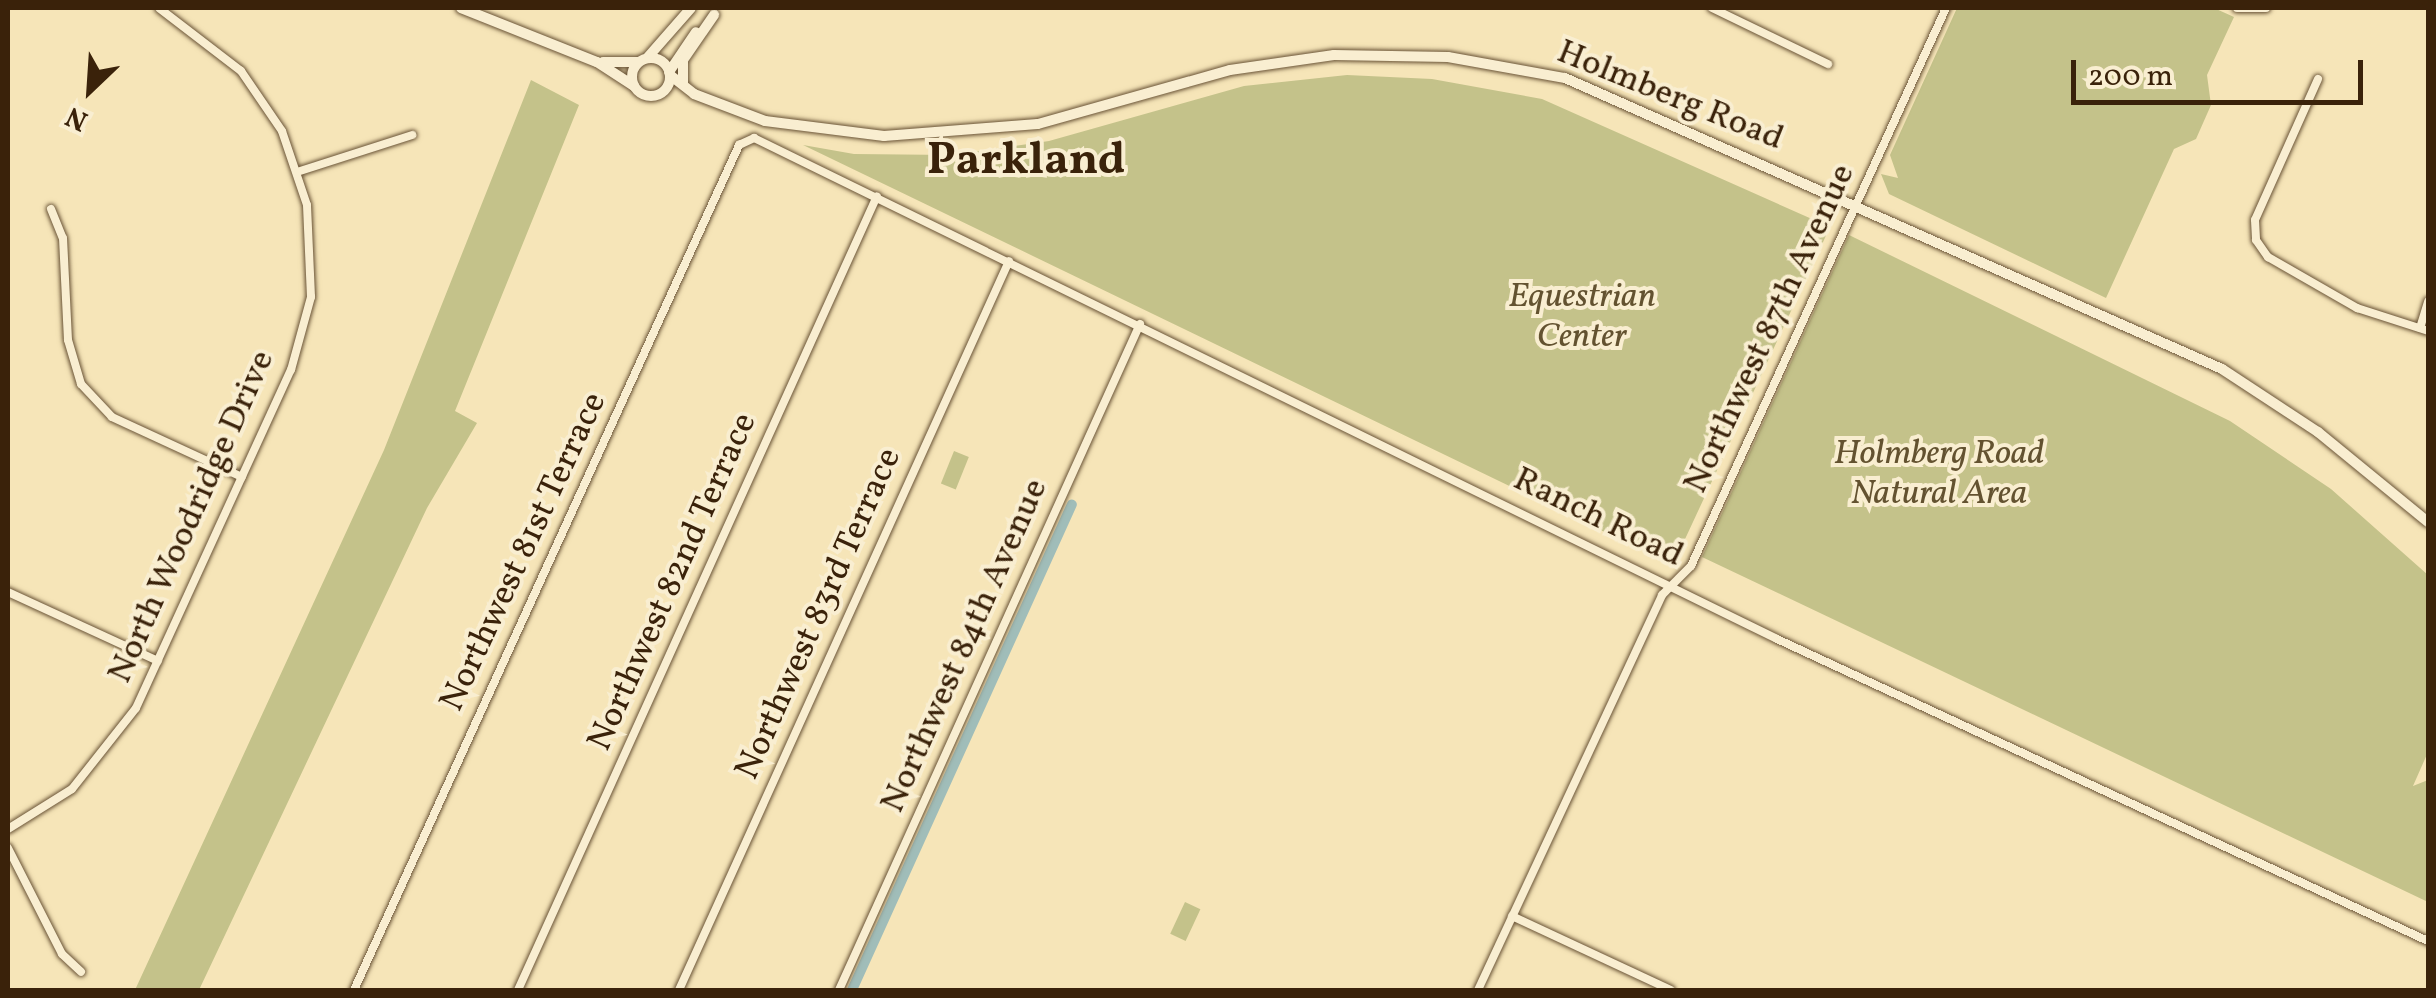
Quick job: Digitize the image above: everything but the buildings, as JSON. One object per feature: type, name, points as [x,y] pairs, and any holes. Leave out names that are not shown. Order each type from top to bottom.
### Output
[{"type":"street","name":"North Woodridge Drive","points":[[8,829],[95,767],[136,708],[291,370],[311,296],[314,254],[300,171],[282,131],[242,71],[159,8]]},
{"type":"street","points":[[461,8],[596,62],[634,86],[643,60],[691,8]]},
{"type":"street","points":[[486,20],[492,8]]},
{"type":"street","points":[[1712,8],[1828,64]]},
{"type":"street","name":"Northwest 87th Avenue","points":[[1478,990],[1662,596],[1692,566],[1946,8]]},
{"type":"street","points":[[2237,8],[2266,8]]},
{"type":"street","points":[[658,94],[679,49],[717,11]]},
{"type":"street","points":[[694,94],[679,70],[717,11]]},
{"type":"street","name":"Holmberg Road","points":[[634,86],[658,94],[694,94],[800,128],[950,135],[1038,124],[1266,63],[1381,53],[1448,57],[1564,78],[1857,204],[2222,369],[2318,432],[2428,522]]},
{"type":"street","points":[[596,62],[643,60]]},
{"type":"street","name":"Holmberg Road","points":[[643,60],[670,73],[694,94]]},
{"type":"street","points":[[2318,79],[2254,220],[2256,240],[2268,256],[2357,308],[2424,330],[2428,301]]},
{"type":"street","points":[[300,171],[412,135]]},
{"type":"street","name":"Ranch Road","points":[[747,138],[877,196],[1673,586],[2428,941]]},
{"type":"street","name":"Northwest 81st Terrace","points":[[354,990],[747,138]]},
{"type":"street","name":"Northwest 82nd Terrace","points":[[518,990],[877,196]]},
{"type":"street","points":[[51,209],[63,238],[68,340],[81,384],[112,417],[242,477]]},
{"type":"street","name":"Northwest 83rd Terrace","points":[[679,990],[1010,261]]},
{"type":"street","name":"Northwest 84th Avenue","points":[[839,990],[1140,324]]},
{"type":"street","points":[[8,592],[158,660]]},
{"type":"street","points":[[8,848],[62,954],[81,972]]},
{"type":"street","points":[[1512,916],[1671,990]]},
{"type":"green space","points":[[1957,8],[2214,8],[2234,17],[2207,75],[2211,105],[2196,139],[2174,149],[2106,298],[1889,194],[1881,174],[1898,178],[1890,155]]},
{"type":"green space","name":"Equestrian Center","points":[[1347,75],[1432,79],[1542,99],[1830,227],[1673,565],[803,145],[854,154],[951,155],[1049,141],[1244,86]]},
{"type":"green space","points":[[531,80],[579,105],[455,411],[477,423],[427,508],[199,990],[135,990],[384,450]]},
{"type":"green space","name":"Holmberg Road Natural Area","points":[[1849,235],[2230,421],[2331,489],[2428,575],[2428,752],[2413,786],[2428,780],[2428,902],[1702,557]]},
{"type":"green space","points":[[954,451],[969,457],[956,489],[941,483]]},
{"type":"green space","points":[[1185,902],[1200,909],[1186,941],[1170,934]]},
{"type":"waterway","points":[[852,990],[1072,504]]},
{"type":"district","name":"Parkland","points":[[1026,162]]}]
